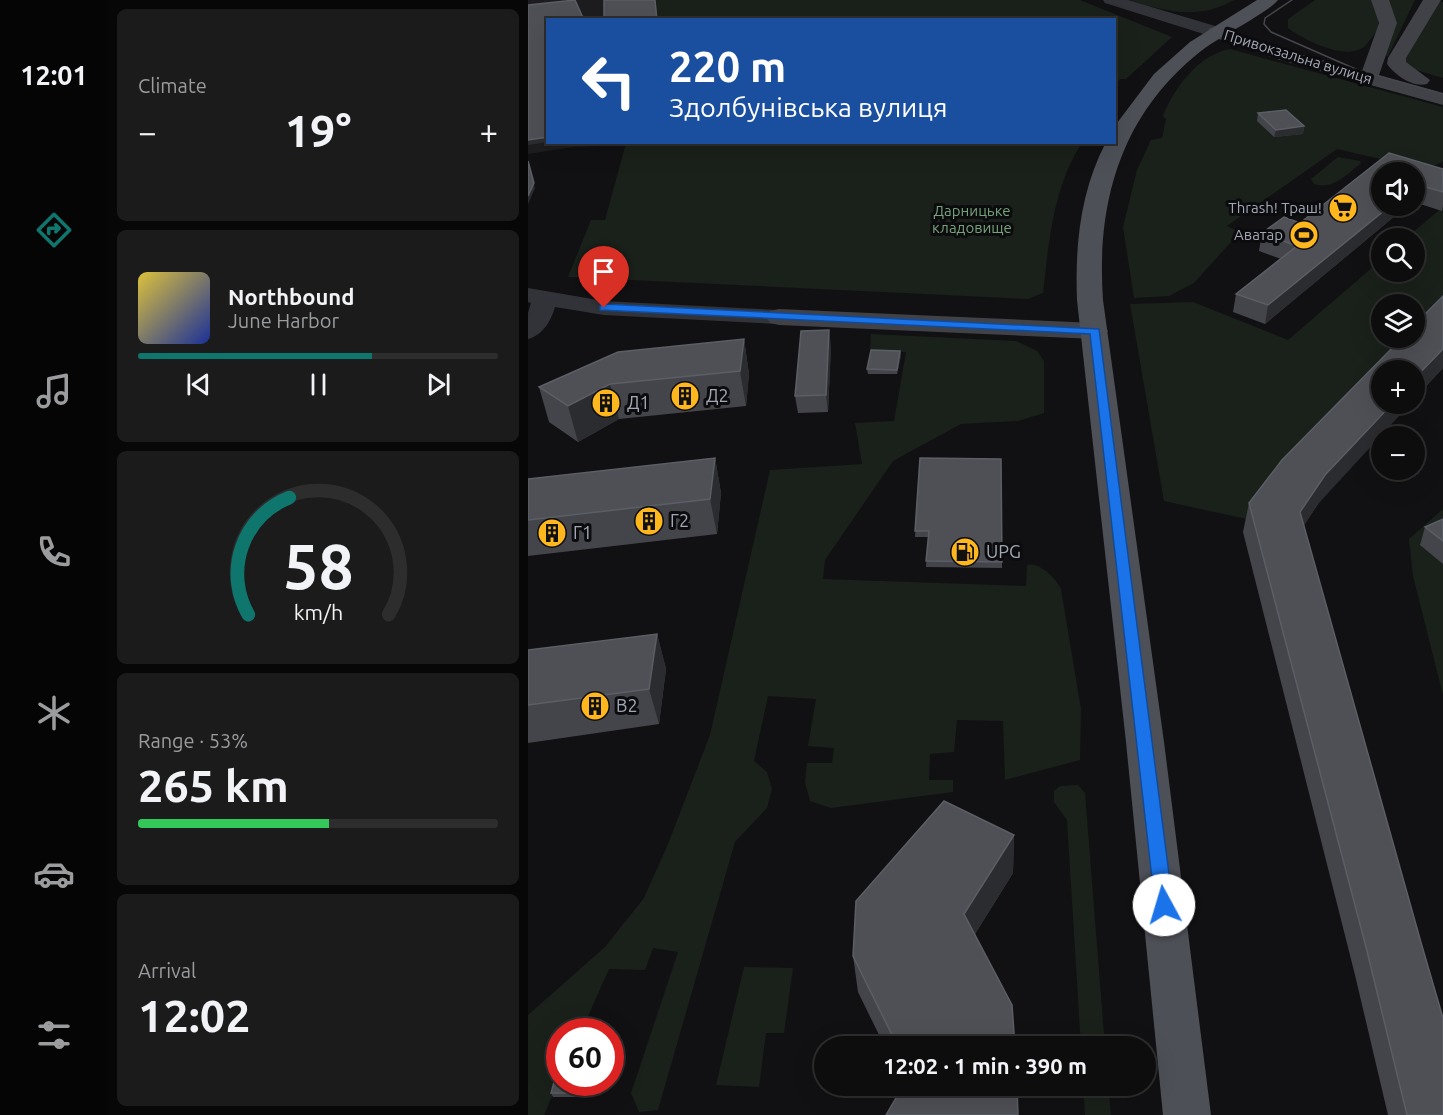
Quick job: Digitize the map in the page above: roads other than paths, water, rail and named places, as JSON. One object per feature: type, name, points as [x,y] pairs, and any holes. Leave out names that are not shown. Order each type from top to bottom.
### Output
[{"type":"main road","points":[[1365,64],[1381,48],[1388,23],[1380,0]]},
{"type":"main road","points":[[1420,80],[1396,64],[1397,58],[1432,0]]},
{"type":"main road","points":[[1187,1115],[1090,300],[1090,236],[1094,207],[1108,164],[1146,96],[1174,64],[1260,2]]},
{"type":"main road","name":"Привокзальна вулиця","points":[[1260,2],[1252,18],[1254,26],[1262,35],[1280,46]]},
{"type":"main road","name":"Привокзальна вулиця","points":[[1216,32],[1311,55],[1365,64],[1443,86]]},
{"type":"main road","name":"Привокзальна вулиця","points":[[1216,32],[1287,56],[1365,64],[1443,99]]},
{"type":"main road","points":[[779,317],[1095,331]]},
{"type":"street","points":[[1111,0],[1216,32]]},
{"type":"street","points":[[528,331],[539,318],[536,296],[604,308],[779,317]]},
{"type":"tram line","points":[[1292,0],[1265,18],[1264,24],[1271,32],[1360,71],[1443,94]]},
{"type":"place","name":"Thrash! Траш!","points":[[1343,208]]},
{"type":"place","name":"Аватар","points":[[1304,235]]},
{"type":"place","name":"Д2","points":[[685,396]]},
{"type":"place","name":"Д1","points":[[606,403]]},
{"type":"place","name":"Г2","points":[[649,521]]},
{"type":"place","name":"Г1","points":[[552,533]]},
{"type":"place","name":"UPG","points":[[965,552]]},
{"type":"place","name":"В2","points":[[595,706]]},
{"type":"park label","name":"Дарницьке кладовище","points":[[972,220]]}]
